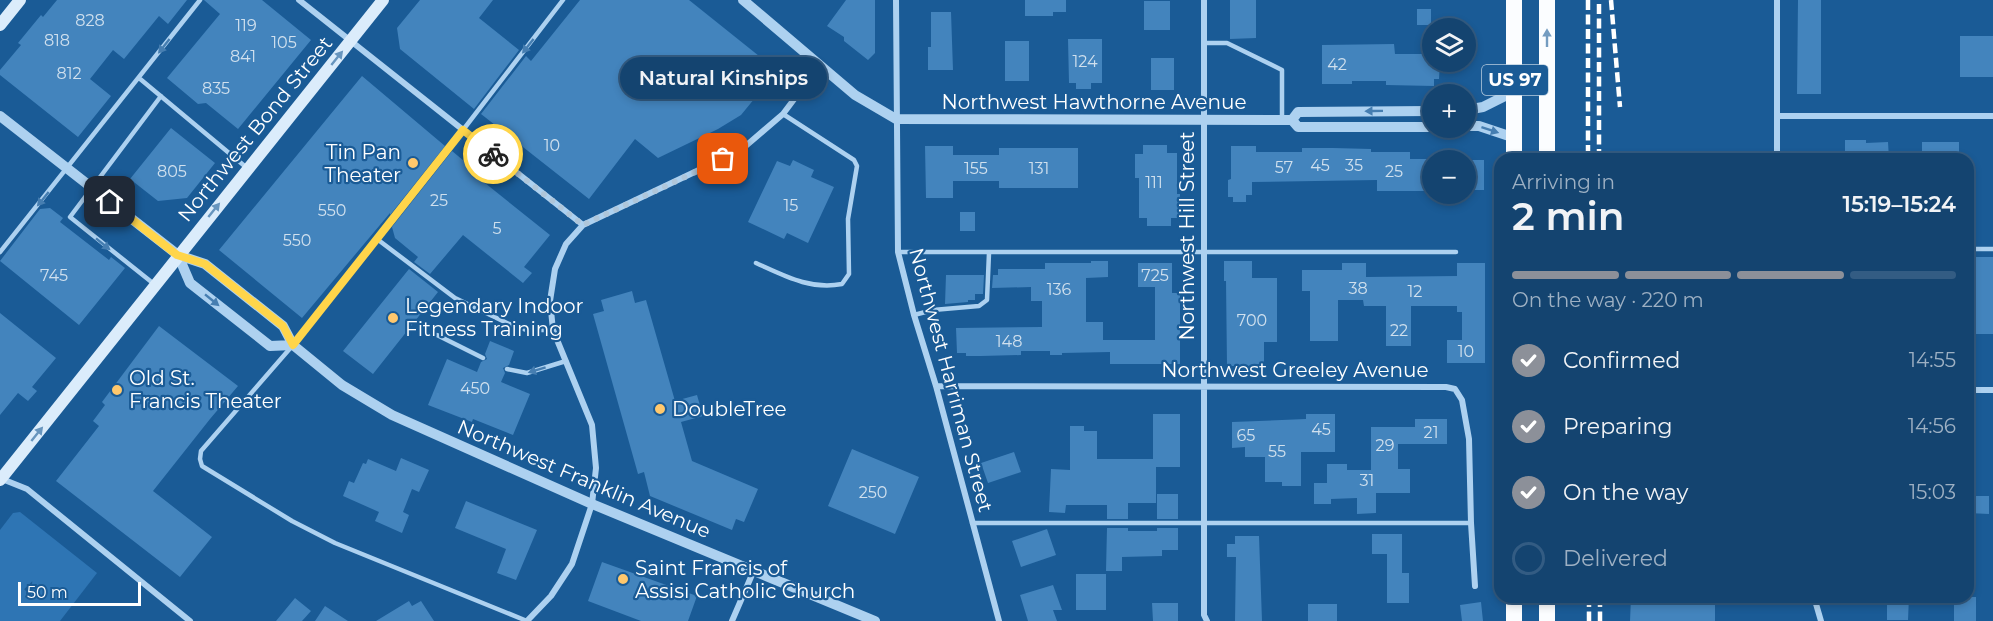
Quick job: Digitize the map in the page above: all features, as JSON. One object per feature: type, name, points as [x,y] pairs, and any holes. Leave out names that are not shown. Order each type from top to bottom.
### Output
[{"type":"highway","name":"US 97","points":[[1514,0],[1514,153]]},
{"type":"highway","name":"US 97","points":[[1547,0],[1547,153]]},
{"type":"highway","points":[[1514,603],[1514,621]]},
{"type":"highway","points":[[1547,603],[1547,621]]},
{"type":"main road","points":[[0,25],[20,0]]},
{"type":"main road","name":"Northwest Bond Street","points":[[0,479],[383,0]]},
{"type":"street","points":[[299,0],[583,225]]},
{"type":"street","points":[[743,0],[855,95],[896,119]]},
{"type":"street","name":"Northwest Harriman Street","points":[[896,0],[898,252],[999,621]]},
{"type":"street","name":"Northwest Hill Street","points":[[1204,0],[1204,619]]},
{"type":"street","points":[[1777,0],[1777,153]]},
{"type":"street","points":[[527,621],[551,596],[572,564],[592,504],[596,468],[592,425],[553,330],[550,301],[555,268],[566,244],[583,225],[741,150],[783,114],[819,66]]},
{"type":"street","points":[[1476,108],[1515,91]]},
{"type":"street","name":"Northwest Hawthorne Avenue","points":[[1287,120],[1298,112],[1422,111]]},
{"type":"street","name":"Northwest Franklin Avenue","points":[[0,116],[177,255],[205,264],[283,326],[293,345],[342,385],[392,415],[592,504],[875,621]]},
{"type":"street","points":[[1777,116],[1993,116]]},
{"type":"street","name":"Northwest Hawthorne Avenue","points":[[896,119],[1287,120],[1298,127],[1422,126]]},
{"type":"street","points":[[1476,126],[1515,138]]},
{"type":"street","name":"Northwest Franklin Avenue","points":[[177,255],[190,283],[270,346],[293,345]]},
{"type":"street","name":"Northwest Greeley Avenue","points":[[936,387],[1446,387],[1455,390],[1462,400],[1469,439],[1475,586]]},
{"type":"street","points":[[1974,390],[1993,390]]},
{"type":"street","points":[[0,479],[27,489],[190,621]]},
{"type":"street","points":[[732,621],[754,570]]},
{"type":"street","points":[[1816,603],[1821,621]]},
{"type":"lane","points":[[0,252],[200,0]]},
{"type":"lane","points":[[527,621],[334,543],[292,521],[202,466],[200,459],[201,451],[293,345],[563,0]]},
{"type":"lane","points":[[1204,43],[1227,44],[1282,70],[1287,120]]},
{"type":"lane","points":[[139,78],[248,169]]},
{"type":"lane","points":[[156,285],[70,217],[161,96]]},
{"type":"lane","points":[[756,263],[793,280],[826,287],[842,284],[849,274],[848,219],[857,166],[854,160],[783,114]]},
{"type":"lane","points":[[377,238],[455,298],[508,324],[527,330],[553,330]]},
{"type":"lane","points":[[1974,249],[1993,249]]},
{"type":"lane","points":[[898,252],[1456,252]]},
{"type":"lane","points":[[914,315],[933,310],[979,306],[987,300],[988,253]]},
{"type":"lane","points":[[437,335],[483,358]]},
{"type":"lane","points":[[507,369],[527,373],[566,361]]},
{"type":"lane","points":[[972,523],[1471,523]]},
{"type":"shaded area","points":[[20,512],[97,573],[60,621],[0,621],[0,530],[13,513]]},
{"type":"building","points":[[57,0],[187,0],[168,24],[159,16],[124,59],[113,50],[90,79],[111,96],[78,137],[0,75],[0,70],[21,45],[18,43]]},
{"type":"building","points":[[204,0],[262,0],[311,40],[238,129],[206,103],[198,104],[167,78],[220,14]]},
{"type":"building","points":[[420,0],[493,0],[479,18],[519,50],[474,109],[400,49],[397,28]]},
{"type":"building","points":[[580,0],[689,0],[769,64],[771,71],[769,81],[741,115],[718,129],[658,158],[635,139],[589,199],[481,114],[526,56],[531,61]]},
{"type":"building","points":[[846,0],[875,0],[875,53],[868,60],[844,41],[844,37],[827,26]]},
{"type":"building","points":[[1025,0],[1066,0],[1066,12],[1053,12],[1053,16],[1025,16]]},
{"type":"building","points":[[1230,0],[1256,0],[1256,38],[1230,39]]},
{"type":"building","points":[[1798,0],[1821,0],[1821,94],[1797,94]]},
{"type":"building","points":[[1144,1],[1170,1],[1170,30],[1144,30]]},
{"type":"building","points":[[1417,9],[1431,9],[1431,18],[1422,18],[1422,25],[1417,25]]},
{"type":"building","points":[[931,12],[951,12],[953,70],[928,70],[928,47],[931,47]]},
{"type":"building","points":[[1960,36],[1993,36],[1993,77],[1960,77]]},
{"type":"building","points":[[1068,39],[1102,39],[1102,83],[1091,83],[1091,89],[1076,89],[1076,83],[1069,83]]},
{"type":"building","points":[[1005,41],[1029,41],[1029,81],[1005,81]]},
{"type":"building","points":[[1394,44],[1395,54],[1422,54],[1422,72],[1439,72],[1439,79],[1434,79],[1434,84],[1422,86],[1386,85],[1386,81],[1322,84],[1322,45]]},
{"type":"building","points":[[1151,58],[1174,58],[1174,90],[1151,90]]},
{"type":"building","points":[[362,76],[445,146],[390,215],[390,213],[302,318],[219,250]]},
{"type":"building","points":[[171,128],[215,163],[187,198],[158,201],[130,179]]},
{"type":"building","points":[[1845,140],[1866,140],[1866,143],[1888,142],[1889,153],[1845,153]]},
{"type":"building","points":[[1922,142],[1959,142],[1959,153],[1922,153]]},
{"type":"building","points":[[1143,145],[1167,145],[1167,153],[1177,153],[1177,194],[1180,194],[1180,218],[1171,218],[1171,226],[1147,226],[1147,218],[1139,218],[1139,178],[1135,178],[1135,154],[1143,154]]},
{"type":"building","points":[[925,146],[953,146],[953,155],[999,155],[999,148],[1078,148],[1078,188],[999,188],[999,181],[953,181],[953,198],[926,198]]},
{"type":"building","points":[[1231,146],[1256,146],[1256,152],[1302,152],[1302,148],[1371,149],[1371,152],[1410,152],[1410,159],[1422,159],[1422,191],[1377,191],[1377,180],[1252,182],[1252,195],[1246,195],[1246,202],[1233,202],[1233,197],[1228,197],[1228,180],[1231,179]]},
{"type":"building","points":[[452,151],[481,175],[480,179],[550,235],[524,267],[532,273],[523,283],[463,235],[430,274],[414,262],[418,257],[395,238],[392,227]]},
{"type":"building","points":[[793,160],[814,170],[811,177],[834,187],[808,243],[787,233],[784,239],[748,222],[777,161],[790,166]]},
{"type":"building","points":[[1476,160],[1484,160],[1484,190],[1476,190]]},
{"type":"building","points":[[50,208],[63,218],[60,222],[109,260],[111,257],[125,268],[79,325],[0,261],[40,209]]},
{"type":"building","points":[[960,212],[975,212],[975,231],[960,231]]},
{"type":"building","points":[[1974,257],[1993,257],[1993,334],[1974,334]]},
{"type":"building","points":[[1091,261],[1108,261],[1108,277],[1086,278],[1086,322],[1103,322],[1103,340],[1155,340],[1155,287],[1138,287],[1138,263],[1172,263],[1172,293],[1180,293],[1180,364],[1110,364],[1110,352],[1050,355],[1050,351],[1021,351],[1021,355],[981,356],[966,356],[966,353],[957,353],[956,328],[1042,327],[1042,301],[1031,301],[1031,287],[992,288],[993,275],[998,275],[998,269],[1045,269],[1045,263],[1091,263]]},
{"type":"building","points":[[1224,261],[1252,261],[1252,278],[1277,278],[1277,342],[1264,342],[1264,366],[1227,366]]},
{"type":"building","points":[[1342,263],[1366,263],[1366,277],[1457,276],[1457,263],[1485,263],[1485,363],[1447,363],[1447,340],[1462,340],[1462,312],[1457,312],[1457,306],[1411,306],[1411,346],[1386,346],[1386,306],[1364,306],[1363,300],[1338,300],[1338,341],[1310,341],[1310,291],[1302,291],[1302,270],[1342,270]]},
{"type":"building","name":"Legendary Indoor Fitness Training","points":[[409,269],[438,292],[373,374],[343,351]]},
{"type":"building","points":[[946,275],[984,275],[983,294],[975,294],[975,300],[968,300],[968,302],[945,304]]},
{"type":"building","name":"DoubleTree","points":[[632,291],[635,303],[646,300],[675,401],[697,395],[703,416],[681,422],[692,461],[758,489],[744,522],[736,519],[732,530],[650,496],[644,472],[638,474],[593,314],[604,311],[601,300]]},
{"type":"building","points":[[0,313],[56,358],[32,387],[37,391],[28,401],[18,393],[0,415]]},
{"type":"building","points":[[159,326],[238,386],[153,491],[212,537],[180,577],[56,481],[99,426],[93,421],[105,405],[102,402]]},
{"type":"building","points":[[490,341],[514,351],[509,365],[503,368],[505,373],[501,382],[530,394],[513,435],[428,405],[447,359],[477,372],[481,362],[487,359],[485,354]]},
{"type":"building","points":[[1153,414],[1180,414],[1180,467],[1156,467],[1156,503],[1128,503],[1128,519],[1107,519],[1107,505],[1066,505],[1065,513],[1049,512],[1051,469],[1070,470],[1070,426],[1084,426],[1084,431],[1097,431],[1097,459],[1153,459]]},
{"type":"building","points":[[1306,414],[1335,414],[1335,452],[1301,452],[1301,486],[1282,486],[1282,482],[1265,482],[1265,457],[1245,457],[1245,447],[1232,448],[1232,422],[1306,419]]},
{"type":"building","points":[[1415,419],[1447,419],[1447,444],[1398,444],[1398,469],[1410,469],[1410,493],[1376,493],[1376,513],[1357,514],[1357,498],[1331,499],[1331,504],[1314,504],[1314,483],[1327,483],[1327,464],[1347,464],[1347,470],[1371,470],[1371,427],[1415,427]]},
{"type":"building","points":[[852,449],[919,477],[895,534],[828,506]]},
{"type":"building","points":[[1014,452],[1021,472],[988,483],[981,463]]},
{"type":"building","points":[[401,458],[429,470],[419,492],[412,489],[403,512],[409,515],[402,533],[375,521],[379,512],[343,496],[349,481],[354,483],[363,463],[366,464],[368,459],[396,471]]},
{"type":"building","points":[[1157,494],[1178,494],[1178,519],[1157,519]]},
{"type":"building","points":[[1974,496],[1989,496],[1989,514],[1974,513]]},
{"type":"building","points":[[466,501],[537,530],[516,580],[497,573],[506,549],[455,528]]},
{"type":"building","points":[[1107,528],[1157,531],[1157,528],[1178,528],[1178,550],[1162,550],[1162,556],[1122,557],[1122,571],[1106,571]]},
{"type":"building","points":[[1047,529],[1056,555],[1021,567],[1012,541]]},
{"type":"building","points":[[1372,534],[1402,534],[1402,573],[1409,573],[1409,603],[1387,603],[1387,554],[1372,554]]},
{"type":"building","points":[[1235,536],[1259,536],[1262,621],[1235,621],[1236,557],[1227,557],[1227,544],[1235,544]]},
{"type":"building","name":"Saint Francis of Assisi Catholic Church","points":[[602,562],[697,596],[688,621],[641,621],[588,601]]},
{"type":"building","points":[[1076,574],[1106,574],[1106,610],[1076,610]]},
{"type":"building","points":[[1053,585],[1062,610],[1053,610],[1057,621],[1028,621],[1020,595]]},
{"type":"building","points":[[1974,597],[1976,597],[1976,621],[1954,621],[1954,603],[1974,603]]},
{"type":"building","points":[[295,598],[311,611],[302,621],[276,621]]},
{"type":"building","points":[[409,601],[412,606],[421,601],[434,621],[376,621]]},
{"type":"building","points":[[1481,602],[1483,621],[1462,621],[1460,605]]},
{"type":"building","points":[[1152,603],[1178,603],[1178,621],[1153,621]]},
{"type":"building","points":[[1631,603],[1715,604],[1715,621],[1630,621]]},
{"type":"building","points":[[1887,603],[1909,603],[1908,620],[1887,620]]},
{"type":"building","points":[[1308,604],[1337,604],[1337,621],[1308,621]]},
{"type":"building","points":[[325,606],[348,621],[315,621]]},
{"type":"railway","points":[[1588,0],[1588,153]]},
{"type":"railway","points":[[1599,0],[1599,153]]},
{"type":"railway","points":[[1611,0],[1620,107]]},
{"type":"railway","points":[[1589,603],[1589,621]]},
{"type":"railway","points":[[1600,603],[1600,621]]},
{"type":"way so far","points":[[493,154],[583,225],[723,159]]},
{"type":"place","name":"Natural Kinships","points":[[723,159]]},
{"type":"place","name":"Tin Pan Theater","points":[[413,163]]},
{"type":"place","name":"Legendary Indoor Fitness Training","points":[[393,318]]},
{"type":"place","name":"Old St. Francis Theater","points":[[117,390]]},
{"type":"place","name":"DoubleTree","points":[[660,409]]},
{"type":"place","name":"Saint Francis of Assisi Catholic Church","points":[[623,579]]},
{"type":"route","points":[[110,202],[177,255],[205,264],[283,326],[293,345],[463,130],[493,154]]}]
